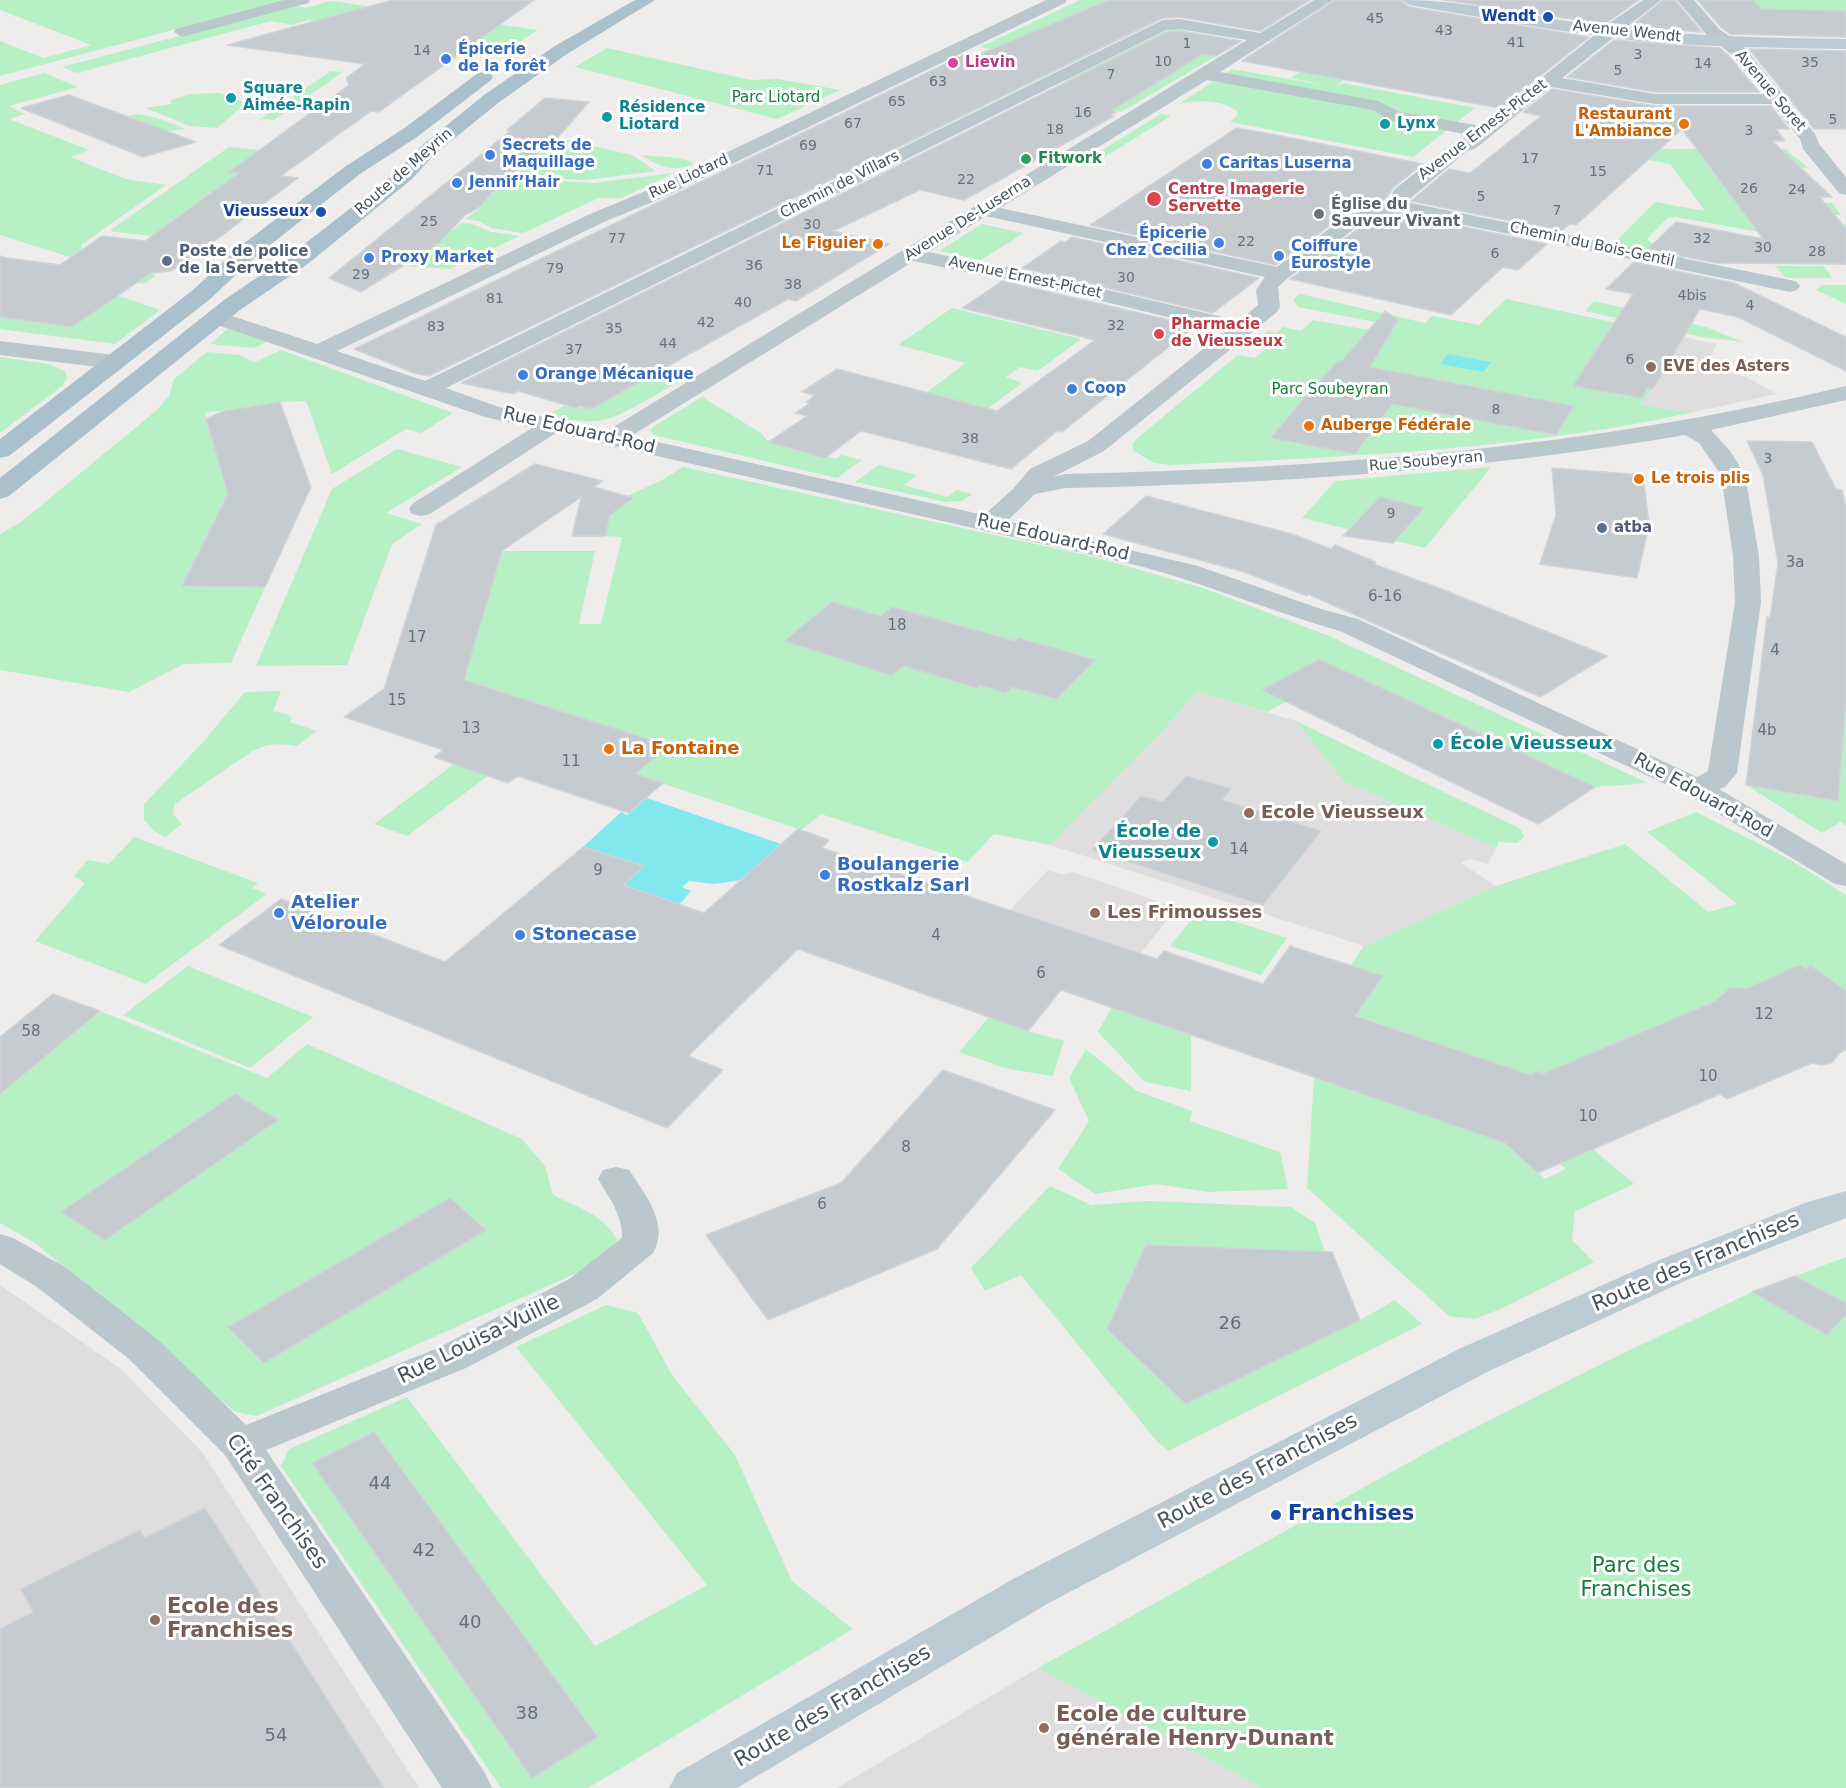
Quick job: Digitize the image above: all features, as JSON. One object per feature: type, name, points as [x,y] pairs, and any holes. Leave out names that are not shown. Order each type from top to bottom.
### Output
[{"type":"main road","name":"Route de Meyrin","points":[[0,491],[217,317],[301,258],[405,175],[427,151],[499,93],[561,50],[647,0]]},
{"type":"main road","name":"Avenue Wendt","points":[[1410,0],[1609,32],[1726,41],[1846,44]]},
{"type":"main road","name":"Route de Meyrin","points":[[0,452],[108,361],[201,295],[247,252],[353,170],[399,140],[501,66]]},
{"type":"main road","name":"Route des Franchises","points":[[694,1788],[1031,1591],[1474,1360],[1664,1274],[1819,1212],[1846,1204]]},
{"type":"street","points":[[182,32],[302,0]]},
{"type":"street","name":"Rue Liotard","points":[[318,352],[597,218],[661,192],[1059,0]]},
{"type":"street","name":"Avenue De-Luserna","points":[[611,438],[1325,0]]},
{"type":"street","name":"Avenue Ernest-Pictet","points":[[990,523],[1023,493],[1029,483],[1039,474],[1096,447],[1269,307],[1266,290],[1268,284],[1355,219],[1381,213],[1394,205],[1402,193],[1653,0]]},
{"type":"street","name":"Avenue Soret","points":[[1685,0],[1713,32],[1737,50],[1809,138],[1810,145],[1846,189]]},
{"type":"street","name":"Chemin de Villars","points":[[426,389],[808,202],[1163,24],[1179,24],[1262,38]]},
{"type":"street","points":[[1204,74],[1378,106],[1395,116],[1484,132]]},
{"type":"street","points":[[1548,81],[1655,99],[1777,99]]},
{"type":"street","name":"Chemin du Bois-Gentil","points":[[1394,205],[1790,286]]},
{"type":"street","points":[[984,210],[1281,274]]},
{"type":"street","name":"Avenue Ernest-Pictet","points":[[912,254],[992,272],[1010,273],[1244,328]]},
{"type":"street","name":"Rue Edouard-Rod","points":[[217,317],[493,412],[990,523],[1189,571],[1312,615],[1349,625],[1694,787],[1846,877]]},
{"type":"street","points":[[0,348],[108,361]]},
{"type":"street","name":"Rue Soubeyran","points":[[1023,493],[1066,481],[1366,467],[1508,455],[1690,428],[1763,414],[1846,393]]},
{"type":"street","points":[[421,509],[551,426]]},
{"type":"street","points":[[1690,428],[1707,438],[1722,456],[1733,475],[1745,546],[1748,602],[1722,773],[1715,781],[1694,787]]},
{"type":"street","name":"Rue Soubeyran","points":[[1096,447],[1118,463],[1160,477]]},
{"type":"street","name":"Rue Louisa-Vuille","points":[[240,1444],[452,1358],[583,1289],[640,1244],[643,1233],[632,1204],[616,1179]]},
{"type":"street","name":"Cité Franchises","points":[[0,1247],[51,1277],[143,1349],[240,1444],[468,1788]]},
{"type":"shaded area","name":"EVE des Asters","points":[[1621,324],[1717,344],[1706,365],[1746,377],[1777,394],[1690,413],[1640,404],[1652,390],[1580,376]]},
{"type":"shaded area","name":"Ecole Vieusseux","points":[[1197,692],[1296,721],[1343,781],[1496,848],[1488,864],[1471,859],[1461,863],[1496,886],[1364,946],[1050,845],[1160,734]]},
{"type":"shaded area","name":"Les Frimousses","points":[[1048,870],[1062,875],[1073,872],[1177,908],[1139,955],[1010,910]]},
{"type":"shaded area","name":"Ecole des Franchises","points":[[0,1285],[121,1369],[202,1452],[419,1788],[0,1788]]},
{"type":"shaded area","name":"Ecole de culture générale Henry-Dunant","points":[[1038,1668],[1262,1788],[837,1788]]},
{"type":"green space","points":[[0,0],[286,0],[0,76],[0,41],[44,58],[91,45],[0,10]]},
{"type":"green space","points":[[1080,0],[1117,0],[1177,12],[844,175],[836,174],[1054,62],[980,47]]},
{"type":"green space","points":[[1701,0],[1846,0],[1846,11],[1840,26]]},
{"type":"green space","points":[[331,1],[538,30],[516,44],[472,45],[308,20],[292,25],[271,21],[77,73],[62,67],[296,5],[305,8]]},
{"type":"green space","points":[[1171,28],[1242,41],[1121,112],[1040,96],[1067,82],[1064,81],[1067,79]]},
{"type":"green space","name":"Parc Liotard","points":[[607,48],[751,80],[778,79],[840,90],[777,119],[575,67]]},
{"type":"green space","points":[[1232,69],[1334,87],[1291,78],[1300,72],[1344,80],[1336,86],[1344,83],[1475,108],[1413,157],[1230,122],[1237,116],[1237,111],[1216,102],[1201,101],[1179,104]]},
{"type":"green space","points":[[331,71],[343,72],[274,120],[263,119],[256,122]]},
{"type":"green space","points":[[44,73],[78,87],[9,106],[25,114],[9,119],[89,150],[70,157],[126,179],[166,185],[81,245],[82,250],[156,276],[143,284],[67,256],[0,235],[0,85]]},
{"type":"green space","points":[[220,93],[246,103],[217,128],[190,126],[146,108],[172,104],[171,100],[190,94]]},
{"type":"green space","points":[[139,114],[186,129],[166,131],[128,116]]},
{"type":"green space","points":[[1161,114],[1171,116],[1101,159],[1091,157]]},
{"type":"green space","points":[[558,138],[632,155],[656,171],[586,180],[515,176]]},
{"type":"green space","points":[[1625,141],[1665,149],[1786,149],[1808,168],[1712,170],[1737,204],[1832,203],[1841,215],[1794,215],[1799,223],[1846,224],[1846,235],[1777,235],[1675,217],[1668,218],[1647,239],[1651,243],[1691,250],[1682,260],[1611,246],[1655,202],[1705,211],[1670,164],[1560,142]]},
{"type":"green space","points":[[229,147],[260,150],[230,172],[239,173],[152,236],[109,231]]},
{"type":"green space","points":[[641,155],[680,158],[694,163],[673,168]]},
{"type":"green space","points":[[674,173],[621,198],[599,198],[523,233],[491,228],[479,221],[465,219],[479,209],[491,194],[504,187],[511,178],[593,183]]},
{"type":"green space","points":[[461,223],[472,224],[491,232],[520,236],[449,269],[409,266],[422,257]]},
{"type":"green space","points":[[982,224],[1024,233],[981,260],[939,251]]},
{"type":"green space","points":[[0,255],[160,310],[115,344],[0,329]]},
{"type":"green space","points":[[1775,266],[1824,266],[1832,278],[1786,278]]},
{"type":"green space","points":[[1822,285],[1846,285],[1846,304],[1816,290]]},
{"type":"green space","name":"Parc Soubeyran","points":[[1300,294],[1425,323],[1432,316],[1479,325],[1506,299],[1621,324],[1580,376],[1653,389],[1640,404],[1690,413],[1561,436],[1365,455],[1169,465],[1154,463],[1134,451],[1132,444],[1141,435],[1238,355],[1255,358],[1266,349],[1251,346],[1267,331],[1277,333],[1283,327],[1301,331],[1313,320],[1368,330],[1375,322],[1298,307],[1293,300]]},
{"type":"green space","points":[[1594,301],[1706,327],[1743,342],[1702,337],[1585,311]]},
{"type":"green space","points":[[952,308],[1081,339],[1038,371],[1020,367],[1006,377],[1022,383],[978,416],[926,393],[966,363],[898,345]]},
{"type":"green space","points":[[230,327],[269,341],[253,348],[210,344]]},
{"type":"green space","points":[[281,350],[453,413],[421,433],[406,429],[332,474],[306,401],[280,402],[205,413],[228,494],[182,586],[265,587],[231,663],[184,664],[129,692],[0,670],[0,534],[21,522],[157,410],[169,396],[174,379],[207,352],[239,355],[255,362]]},
{"type":"green space","points":[[0,357],[48,364],[65,371],[67,378],[62,386],[0,433]]},
{"type":"green space","points":[[666,368],[688,375],[626,412],[604,420],[593,421],[567,419],[550,414],[565,405],[592,409]]},
{"type":"green space","points":[[702,397],[761,433],[767,440],[836,459],[841,455],[862,460],[837,478],[654,435],[651,431],[653,427]]},
{"type":"green space","points":[[397,449],[462,467],[386,513],[422,524],[392,544],[347,665],[256,666],[332,489]]},
{"type":"green space","points":[[879,465],[917,475],[904,485],[947,497],[957,490],[972,494],[962,501],[945,502],[855,482]]},
{"type":"green space","points":[[683,467],[1095,557],[1206,589],[1329,636],[1648,783],[1595,787],[1319,659],[1262,690],[1286,702],[1267,712],[1197,692],[1160,734],[1050,845],[994,834],[968,862],[821,814],[801,830],[635,774],[668,746],[464,680],[502,551],[595,551],[579,624],[601,624],[622,537],[605,536],[610,515],[634,499],[627,496],[664,479]]},
{"type":"green space","points":[[1491,467],[1425,548],[1302,518],[1335,481]]},
{"type":"green space","points":[[281,691],[273,711],[287,714],[292,718],[290,722],[317,731],[297,746],[273,744],[251,752],[175,804],[173,814],[182,824],[165,837],[154,831],[144,820],[144,804],[203,742],[245,692]]},
{"type":"green space","points":[[1846,700],[1846,825],[1840,822],[1822,833],[1746,785],[1838,801]]},
{"type":"green space","points":[[1296,721],[1521,829],[1524,837],[1517,843],[1499,842],[1496,848],[1343,781]]},
{"type":"green space","points":[[454,764],[488,776],[407,836],[374,824]]},
{"type":"green space","points":[[1696,812],[1791,860],[1846,895],[1846,991],[1811,966],[1806,969],[1800,965],[1748,988],[1730,988],[1724,993],[1724,998],[1554,1069],[1560,1075],[1531,1075],[1355,1015],[1382,977],[1350,966],[1364,946],[1496,886],[1625,844],[1708,912],[1737,904],[1647,832]]},
{"type":"green space","points":[[134,837],[258,883],[252,888],[267,894],[146,984],[35,941],[85,883],[74,876],[88,860],[109,864]]},
{"type":"green space","points":[[1199,910],[1287,938],[1261,975],[1170,946]]},
{"type":"green space","points":[[188,966],[313,1017],[250,1068],[123,1015]]},
{"type":"green space","points":[[1111,1008],[1191,1035],[1191,1091],[1145,1082],[1098,1032]]},
{"type":"green space","points":[[100,1011],[267,1078],[307,1044],[522,1139],[545,1166],[553,1195],[592,1214],[608,1227],[620,1245],[615,1256],[257,1416],[235,1412],[35,1243],[0,1223],[0,1094]]},
{"type":"green space","points":[[989,1017],[1064,1041],[1053,1076],[1008,1069],[959,1052]]},
{"type":"green space","points":[[1086,1049],[1137,1091],[1192,1111],[1190,1121],[1280,1152],[1288,1189],[1207,1192],[1157,1184],[1095,1194],[1058,1169],[1089,1121],[1069,1078]]},
{"type":"green space","points":[[1314,1078],[1511,1145],[1510,1148],[1545,1179],[1566,1169],[1560,1164],[1593,1149],[1634,1184],[1575,1211],[1572,1240],[1594,1262],[1503,1308],[1475,1319],[1449,1316],[1307,1188]]},
{"type":"green space","points":[[1050,1186],[1091,1205],[1149,1201],[1291,1207],[1315,1223],[1325,1252],[1146,1245],[1360,1320],[1395,1300],[1422,1324],[1168,1451],[1155,1439],[1021,1275],[985,1291],[971,1268]]},
{"type":"green space","name":"Parc des Franchises","points":[[1846,1257],[1846,1788],[1262,1788],[1038,1668],[1433,1449],[1605,1362],[1752,1292]]},
{"type":"green space","points":[[606,1305],[638,1313],[672,1375],[735,1455],[792,1581],[853,1629],[588,1788],[501,1788],[281,1466],[289,1449],[407,1397],[595,1646],[707,1585],[516,1347]]},
{"type":"water","points":[[1448,354],[1491,362],[1483,372],[1440,364]]},
{"type":"water","points":[[647,798],[781,844],[741,880],[715,884],[689,881],[682,887],[691,891],[680,904],[649,894],[563,969],[601,903],[644,867],[583,847],[621,812],[627,815]]},
{"type":"building","points":[[393,0],[534,0],[379,112],[371,111],[281,176],[298,178],[183,265],[170,271],[151,273],[72,327],[0,317],[0,257],[60,265],[102,236],[145,241],[239,173],[229,172],[349,85],[346,78],[365,64],[227,45]]},
{"type":"building","points":[[1109,0],[1310,0],[1260,31],[1179,17],[1162,18],[429,376],[414,373],[354,349],[968,53],[978,55]]},
{"type":"building","points":[[1335,0],[1400,0],[1410,7],[1589,37],[1500,108],[1242,61]]},
{"type":"building","points":[[1444,0],[1639,0],[1605,24]]},
{"type":"building","points":[[1663,0],[1675,0],[1702,32],[1630,27]]},
{"type":"building","points":[[1697,0],[1753,0],[1762,9],[1846,11],[1846,37],[1730,34]]},
{"type":"building","points":[[1179,31],[1241,41],[1216,56],[1203,54],[1111,111],[1116,112],[1110,115],[1114,116],[964,200],[920,190],[833,231],[889,244],[796,301],[788,299],[591,409],[580,406],[576,408],[518,391],[513,394],[461,383],[1167,32]]},
{"type":"building","points":[[1614,40],[1720,48],[1759,92],[1655,92],[1567,77]]},
{"type":"building","points":[[1749,49],[1846,51],[1846,129],[1814,129]]},
{"type":"building","points":[[1552,89],[1655,106],[1771,106],[1789,129],[1776,129],[1785,141],[1772,141],[1832,197],[1820,197],[1846,229],[1846,264],[1716,263],[1648,249],[1676,222],[1763,239],[1682,129],[1576,225],[1570,224],[1561,231],[1411,201],[1449,169],[1470,173],[1541,116],[1523,112]]},
{"type":"building","points":[[69,95],[196,142],[143,157],[21,108]]},
{"type":"building","points":[[545,98],[589,102],[552,144],[540,150],[532,163],[516,170],[506,184],[491,193],[481,206],[465,215],[438,244],[361,292],[329,278],[510,131],[507,130]]},
{"type":"building","points":[[1236,128],[1423,164],[1394,187],[1385,199],[1373,207],[1347,213],[1276,265],[1090,225]]},
{"type":"building","points":[[1397,213],[1547,244],[1518,270],[1503,267],[1451,315],[1290,279],[1363,225],[1389,219]]},
{"type":"building","points":[[1072,237],[1259,278],[1213,313],[1022,268],[1061,241],[1065,242]]},
{"type":"building","points":[[1634,262],[1734,283],[1846,337],[1846,371],[1738,317],[1700,309],[1653,389],[1647,388],[1642,398],[1573,386],[1633,294],[1606,289]]},
{"type":"building","points":[[1002,281],[1195,326],[1062,432],[1057,431],[1011,469],[861,431],[825,458],[768,442],[807,416],[795,413],[810,403],[806,402],[815,395],[802,392],[837,369],[997,411],[1095,340],[962,308]]},
{"type":"building","points":[[1385,311],[1398,320],[1370,367],[1574,406],[1556,435],[1392,404],[1355,454],[1271,438],[1304,398],[1338,361],[1341,362]]},
{"type":"building","points":[[280,402],[311,487],[265,587],[182,586],[228,494],[206,419],[224,411]]},
{"type":"building","points":[[1747,441],[1812,442],[1836,489],[1842,490],[1846,507],[1846,700],[1838,801],[1746,785],[1767,617],[1770,618],[1778,563],[1763,475]]},
{"type":"building","points":[[535,464],[603,481],[594,487],[634,498],[610,515],[605,536],[572,536],[581,497],[502,551],[464,680],[669,746],[635,774],[663,783],[629,813],[518,776],[508,783],[434,757],[443,750],[344,717],[384,689],[436,525]]},
{"type":"building","points":[[1552,468],[1643,475],[1649,525],[1637,578],[1540,564],[1556,515]]},
{"type":"building","points":[[1146,496],[1292,534],[1331,549],[1335,545],[1376,562],[1374,564],[1607,656],[1540,697],[1308,594],[1307,596],[1244,572],[1103,534]]},
{"type":"building","points":[[1380,497],[1424,508],[1393,543],[1343,536]]},
{"type":"building","points":[[832,602],[880,616],[892,607],[1015,641],[1019,638],[1095,660],[1056,699],[1012,687],[1006,693],[979,685],[977,688],[904,666],[891,675],[784,641]]},
{"type":"building","name":"École Vieusseux","points":[[1319,659],[1595,787],[1538,824],[1262,690]]},
{"type":"building","name":"École de Vieusseux","points":[[1186,776],[1231,789],[1222,800],[1321,831],[1263,905],[1092,850],[1141,796],[1163,802]]},
{"type":"building","points":[[798,829],[829,840],[822,848],[1157,959],[1164,951],[1263,984],[1290,946],[1383,976],[1355,1016],[1531,1075],[1539,1071],[1542,1074],[1714,1002],[1730,988],[1748,988],[1800,965],[1806,969],[1811,966],[1846,991],[1846,1050],[1831,1063],[1821,1065],[1812,1063],[1727,1099],[1720,1094],[1538,1173],[1505,1143],[1061,990],[1028,1031],[798,949],[688,1056],[723,1070],[667,1128],[219,945],[281,899],[445,962],[583,847],[644,866],[623,885],[704,913]]},
{"type":"building","points":[[53,994],[100,1011],[0,1094],[0,1037]]},
{"type":"building","points":[[943,1070],[1055,1110],[937,1249],[768,1320],[706,1235],[841,1183]]},
{"type":"building","points":[[235,1094],[278,1120],[105,1240],[61,1212]]},
{"type":"building","points":[[450,1198],[486,1230],[264,1363],[228,1327]]},
{"type":"building","points":[[1146,1245],[1332,1252],[1360,1320],[1186,1404],[1107,1329]]},
{"type":"building","points":[[1795,1276],[1846,1303],[1846,1315],[1827,1335],[1752,1292]]},
{"type":"building","points":[[374,1432],[598,1737],[532,1778],[312,1463]]},
{"type":"building","points":[[205,1508],[384,1788],[0,1788],[0,1629],[33,1612],[21,1589],[140,1530],[145,1538]]},
{"type":"place","name":"Wendt","points":[[1548,17]]},
{"type":"place","name":"Épicerie de la forêt","points":[[446,59]]},
{"type":"place","name":"Lievin","points":[[953,63]]},
{"type":"place","name":"Square Aimée-Rapin","points":[[231,98]]},
{"type":"place","name":"Résidence Liotard","points":[[607,117]]},
{"type":"place","name":"Lynx","points":[[1385,124]]},
{"type":"place","name":"Restaurant L'Ambiance","points":[[1684,124]]},
{"type":"place","name":"Secrets de Maquillage","points":[[490,155]]},
{"type":"place","name":"Fitwork","points":[[1026,159]]},
{"type":"place","name":"Caritas Luserna","points":[[1207,164]]},
{"type":"place","name":"Jennif’Hair","points":[[457,183]]},
{"type":"place","name":"Centre Imagerie Servette","points":[[1154,199]]},
{"type":"place","name":"Vieusseux","points":[[321,212]]},
{"type":"place","name":"Église du Sauveur Vivant","points":[[1319,214]]},
{"type":"place","name":"Épicerie Chez Cecilia","points":[[1219,243]]},
{"type":"place","name":"Le Figuier","points":[[878,244]]},
{"type":"place","name":"Coiffure Eurostyle","points":[[1279,256]]},
{"type":"place","name":"Proxy Market","points":[[369,258]]},
{"type":"place","name":"Poste de police de la Servette","points":[[167,261]]},
{"type":"place","name":"Pharmacie de Vieusseux","points":[[1159,334]]},
{"type":"place","name":"EVE des Asters","points":[[1651,367]]},
{"type":"place","name":"Orange Mécanique","points":[[523,375]]},
{"type":"place","name":"Coop","points":[[1072,389]]},
{"type":"place","name":"Auberge Fédérale","points":[[1309,426]]},
{"type":"place","name":"Le trois plis","points":[[1639,479]]},
{"type":"place","name":"atba","points":[[1602,528]]},
{"type":"place","name":"École Vieusseux","points":[[1438,744]]},
{"type":"place","name":"La Fontaine","points":[[609,749]]},
{"type":"place","name":"Ecole Vieusseux","points":[[1249,813]]},
{"type":"place","name":"École de Vieusseux","points":[[1213,842]]},
{"type":"place","name":"Boulangerie Rostkalz Sarl","points":[[825,875]]},
{"type":"place","name":"Atelier Véloroule","points":[[279,913]]},
{"type":"place","name":"Les Frimousses","points":[[1095,913]]},
{"type":"place","name":"Stonecase","points":[[520,935]]},
{"type":"place","name":"Franchises","points":[[1276,1515]]},
{"type":"place","name":"Ecole des Franchises","points":[[155,1620]]},
{"type":"place","name":"Ecole de culture générale Henry-Dunant","points":[[1044,1728]]}]
